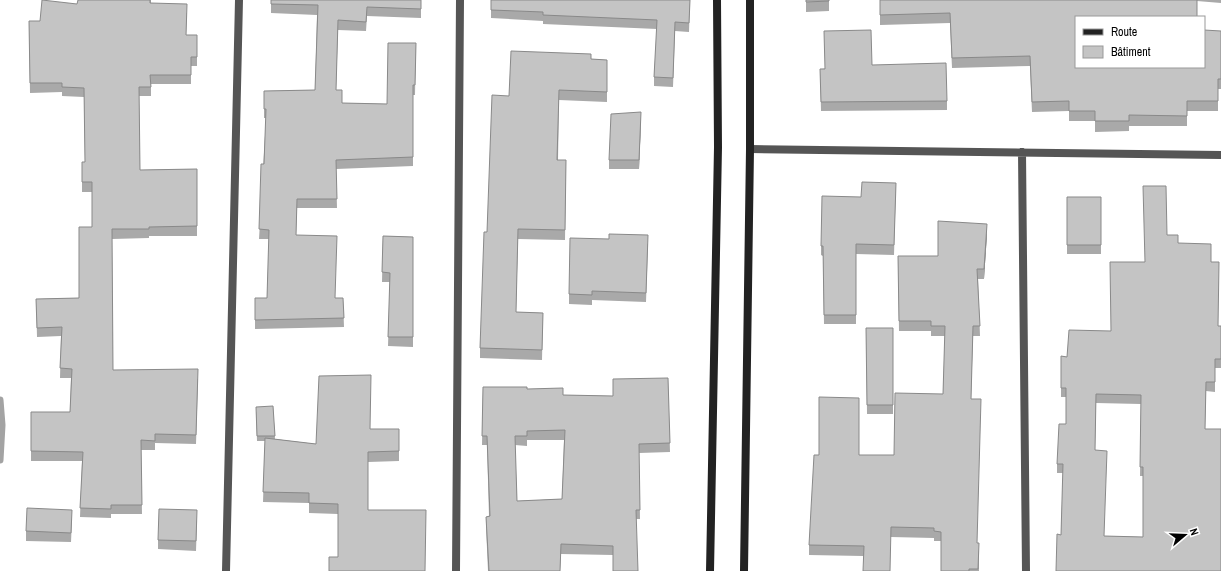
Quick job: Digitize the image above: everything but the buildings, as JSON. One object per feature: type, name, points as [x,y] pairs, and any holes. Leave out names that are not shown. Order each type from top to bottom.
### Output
[{"type":"street","points":[[226,571],[239,0]]},
{"type":"street","points":[[456,571],[460,0]]},
{"type":"street","points":[[710,571],[718,155],[718,0]]},
{"type":"street","points":[[744,571],[750,149],[750,0]]},
{"type":"street","points":[[750,149],[1221,155]]},
{"type":"street","points":[[1022,152],[1026,571]]},
{"type":"waterway","points":[[0,400],[2,425],[0,460]]}]
